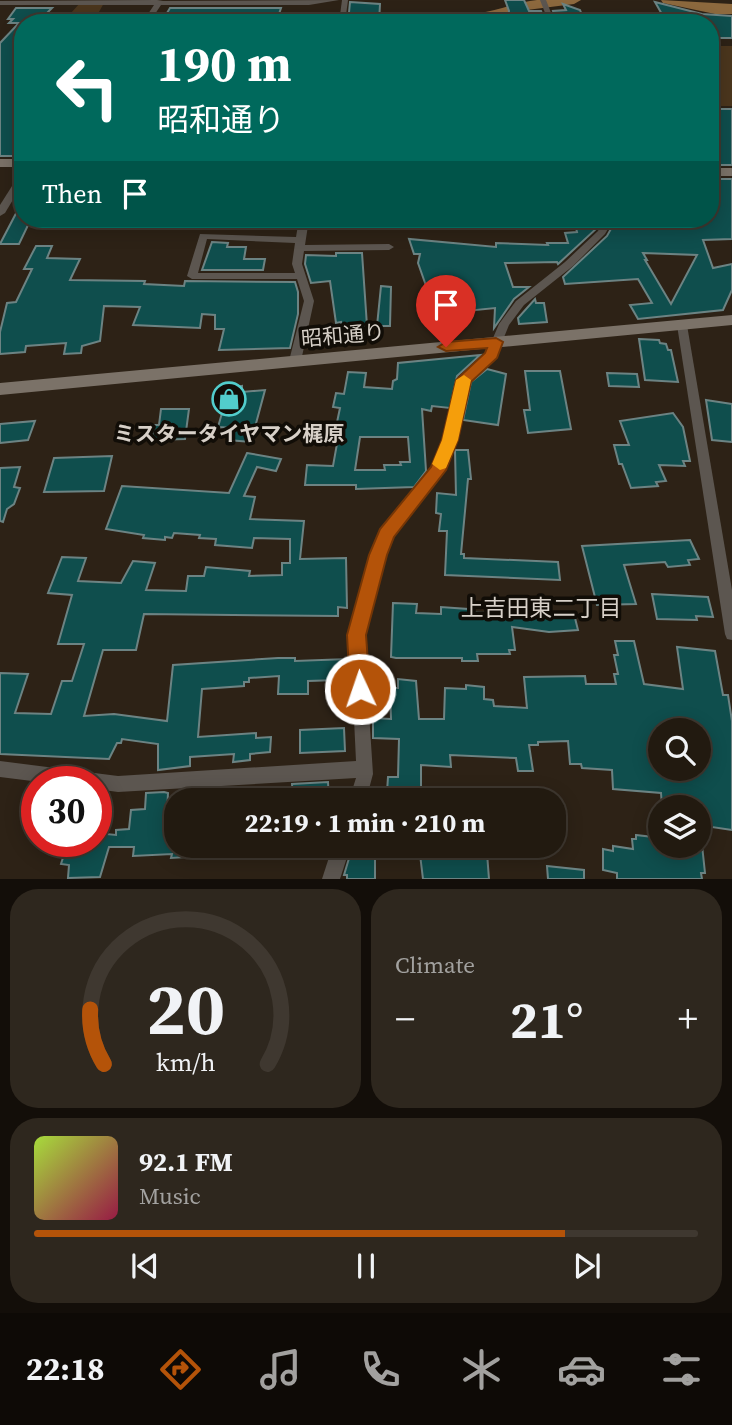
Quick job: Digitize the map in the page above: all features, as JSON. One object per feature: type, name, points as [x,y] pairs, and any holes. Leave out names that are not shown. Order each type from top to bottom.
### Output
[{"type":"street","points":[[0,3],[296,3],[336,0]]},
{"type":"street","points":[[0,213],[14,190]]},
{"type":"street","points":[[295,361],[309,301],[297,264],[303,228]]},
{"type":"street","points":[[359,788],[365,769],[356,635],[386,534],[438,470],[450,440],[464,380],[492,355],[504,324],[520,303],[569,264],[604,228]]},
{"type":"street","points":[[299,276],[192,276],[203,236],[300,244],[389,247]]},
{"type":"street","name":"昭和通り","points":[[0,389],[732,320]]},
{"type":"street","points":[[682,325],[732,634]]},
{"type":"street","points":[[0,769],[118,784],[365,769]]},
{"type":"street","points":[[331,879],[338,858]]},
{"type":"shaded area","points":[[80,3],[104,3],[98,14],[70,14]]},
{"type":"shaded area","points":[[719,46],[732,46],[732,106],[719,106]]},
{"type":"building","points":[[505,0],[524,0],[529,11],[541,11],[542,14],[509,14]]},
{"type":"building","points":[[350,2],[380,4],[379,14],[349,14]]},
{"type":"building","points":[[655,2],[702,14],[662,14]]},
{"type":"building","points":[[563,4],[580,10],[582,14],[554,14],[553,11],[566,10]]},
{"type":"building","points":[[16,8],[52,8],[46,14],[14,14],[14,23],[9,23],[13,19],[8,19]]},
{"type":"building","points":[[170,8],[281,8],[279,14],[166,14]]},
{"type":"building","points":[[719,15],[732,16],[732,38],[719,38]]},
{"type":"building","points":[[14,28],[14,156],[0,156],[0,43]]},
{"type":"building","points":[[719,109],[732,109],[732,165],[719,165]]},
{"type":"building","points":[[719,179],[732,179],[732,239],[703,240],[713,268],[732,264],[732,290],[723,310],[638,319],[630,305],[652,303],[638,279],[565,284],[563,277],[607,236],[611,228],[719,228]],"holes":[[[643,253],[697,255],[671,304],[645,260]]]},
{"type":"building","points":[[14,217],[14,228],[27,228],[19,244],[0,244]]},
{"type":"building","points":[[576,228],[596,228],[558,264],[505,263],[513,287],[529,287],[514,299],[494,328],[495,308],[436,314],[418,263],[420,254],[414,254],[409,239],[496,247],[496,243],[548,245],[547,243],[568,243],[565,233],[577,232]]},
{"type":"building","points":[[212,242],[228,243],[227,247],[246,247],[244,259],[265,259],[263,270],[202,270]]},
{"type":"building","points":[[36,246],[52,246],[47,258],[80,259],[70,280],[145,281],[144,284],[184,286],[185,281],[295,282],[298,314],[290,348],[219,350],[224,329],[215,329],[215,315],[202,314],[200,328],[133,325],[140,307],[104,306],[100,341],[82,346],[81,353],[64,354],[66,343],[26,346],[25,352],[0,354],[0,332],[7,303],[16,302],[32,269],[24,269]]},
{"type":"building","points":[[336,253],[362,253],[367,326],[361,326],[360,343],[347,343],[347,339],[341,339],[341,322],[336,323],[330,281],[311,283],[305,264],[306,255],[336,256]]},
{"type":"building","points":[[381,286],[391,287],[390,326],[377,326]]},
{"type":"building","points":[[535,299],[536,303],[544,303],[547,322],[519,324],[518,318]]},
{"type":"building","points":[[639,339],[659,340],[660,343],[666,344],[668,350],[671,350],[678,382],[645,380]]},
{"type":"building","points":[[480,355],[457,376],[450,408],[432,406],[431,411],[422,409],[426,471],[414,487],[356,489],[356,485],[305,485],[307,465],[333,466],[340,427],[336,427],[340,408],[333,407],[336,393],[344,394],[348,372],[366,373],[364,387],[392,389],[393,381],[397,379],[398,363]],"holes":[[[360,437],[408,437],[410,462],[384,465],[385,470],[355,470]]]},
{"type":"building","points":[[487,369],[506,374],[498,425],[463,420],[471,382]]},
{"type":"building","points":[[525,371],[560,371],[571,429],[528,433],[524,410],[530,410]]},
{"type":"building","points":[[607,373],[637,374],[639,387],[609,386]]},
{"type":"building","points":[[242,386],[242,392],[265,390],[251,442],[228,440],[232,428],[218,427],[224,406],[215,407],[215,390]]},
{"type":"building","points":[[706,400],[732,404],[732,442],[712,440]]},
{"type":"building","points":[[161,409],[189,409],[185,439],[152,440],[154,425],[159,425]]},
{"type":"building","points":[[673,413],[683,427],[690,461],[683,461],[685,466],[659,465],[666,481],[656,482],[658,486],[631,488],[622,464],[619,464],[614,445],[629,445],[620,421]]},
{"type":"building","points":[[35,421],[28,440],[0,443],[0,424]]},
{"type":"building","points":[[455,450],[468,450],[471,479],[468,479],[461,554],[464,554],[464,558],[558,562],[560,580],[445,575],[447,531],[439,531],[441,514],[436,513],[437,493],[456,495]]},
{"type":"building","points":[[247,453],[281,459],[276,471],[257,467],[244,496],[255,497],[250,519],[304,521],[300,559],[346,558],[347,608],[338,607],[338,616],[144,614],[136,650],[103,650],[84,716],[114,714],[167,721],[173,665],[278,658],[295,658],[295,661],[348,659],[350,684],[339,684],[338,680],[308,681],[308,694],[278,694],[279,676],[249,678],[249,682],[244,682],[244,686],[202,689],[198,737],[256,733],[256,738],[271,737],[270,752],[250,754],[250,760],[233,762],[234,754],[190,757],[190,766],[158,770],[158,744],[122,739],[109,759],[0,754],[0,673],[28,674],[15,713],[51,714],[62,681],[72,681],[84,644],[58,644],[72,595],[48,593],[62,557],[86,558],[78,581],[121,583],[133,561],[155,563],[146,590],[186,591],[188,576],[204,576],[206,567],[250,571],[249,576],[282,575],[282,563],[290,563],[290,539],[254,538],[252,548],[215,545],[216,539],[199,538],[200,535],[174,533],[172,538],[165,537],[165,540],[106,529],[122,486],[229,493]]},
{"type":"building","points":[[112,456],[104,491],[44,492],[54,458]]},
{"type":"building","points":[[20,467],[14,487],[20,488],[14,504],[7,509],[3,522],[0,521],[0,468]]},
{"type":"building","points":[[690,540],[699,559],[688,560],[690,565],[668,567],[665,562],[624,565],[636,604],[597,605],[582,546]]},
{"type":"building","points":[[652,594],[708,597],[713,617],[696,616],[697,620],[657,619]]},
{"type":"building","points":[[393,603],[417,604],[416,613],[441,614],[441,607],[468,609],[468,612],[575,618],[578,630],[549,632],[512,627],[515,650],[509,650],[510,654],[477,654],[478,661],[462,661],[462,658],[396,658],[391,657]]},
{"type":"building","points":[[615,641],[634,641],[644,684],[683,689],[677,647],[715,651],[723,695],[728,695],[732,721],[732,830],[711,827],[711,795],[661,795],[613,789],[612,770],[582,768],[581,764],[570,764],[568,741],[529,745],[533,771],[518,771],[516,758],[450,755],[451,767],[421,765],[421,788],[387,788],[388,777],[398,777],[399,739],[373,738],[373,718],[391,719],[390,688],[398,688],[398,679],[416,681],[419,719],[444,719],[445,688],[466,689],[466,685],[484,687],[484,699],[493,700],[494,706],[527,708],[524,677],[585,676],[586,684],[616,684],[614,674],[618,674],[614,655],[618,655]]},
{"type":"building","points":[[344,728],[345,751],[300,753],[300,730]]},
{"type":"building","points":[[328,782],[328,788],[292,788],[292,784]]},
{"type":"building","points":[[164,792],[164,854],[133,856],[134,847],[112,847],[112,835],[116,835],[116,830],[129,829],[131,810],[145,809],[146,793]]},
{"type":"building","points":[[636,835],[648,836],[648,858],[703,858],[705,873],[701,873],[702,879],[617,879],[617,873],[603,870],[603,849],[613,851],[613,846],[633,849],[632,839],[636,839]]},
{"type":"building","points":[[63,857],[106,857],[100,877],[68,878],[69,865],[61,864]]},
{"type":"building","points":[[349,858],[375,858],[375,879],[347,879],[347,875],[344,875]]},
{"type":"building","points":[[420,858],[487,858],[489,879],[423,879]]},
{"type":"building","points":[[547,866],[584,870],[584,879],[548,879]]},
{"type":"waterway","points":[[495,14],[517,7],[574,0]]},
{"type":"waterway","points":[[668,0],[715,9],[732,9]]},
{"type":"slow traffic","points":[[440,464],[450,440],[464,380]]},
{"type":"place","name":"ミスタータイヤマン梶原","points":[[229,399]]},
{"type":"district","name":"上吉田東二丁目","points":[[541,608]]},
{"type":"route","points":[[360,689],[356,635],[386,534],[438,470],[450,440],[464,380],[492,355],[496,342],[446,347]]}]
